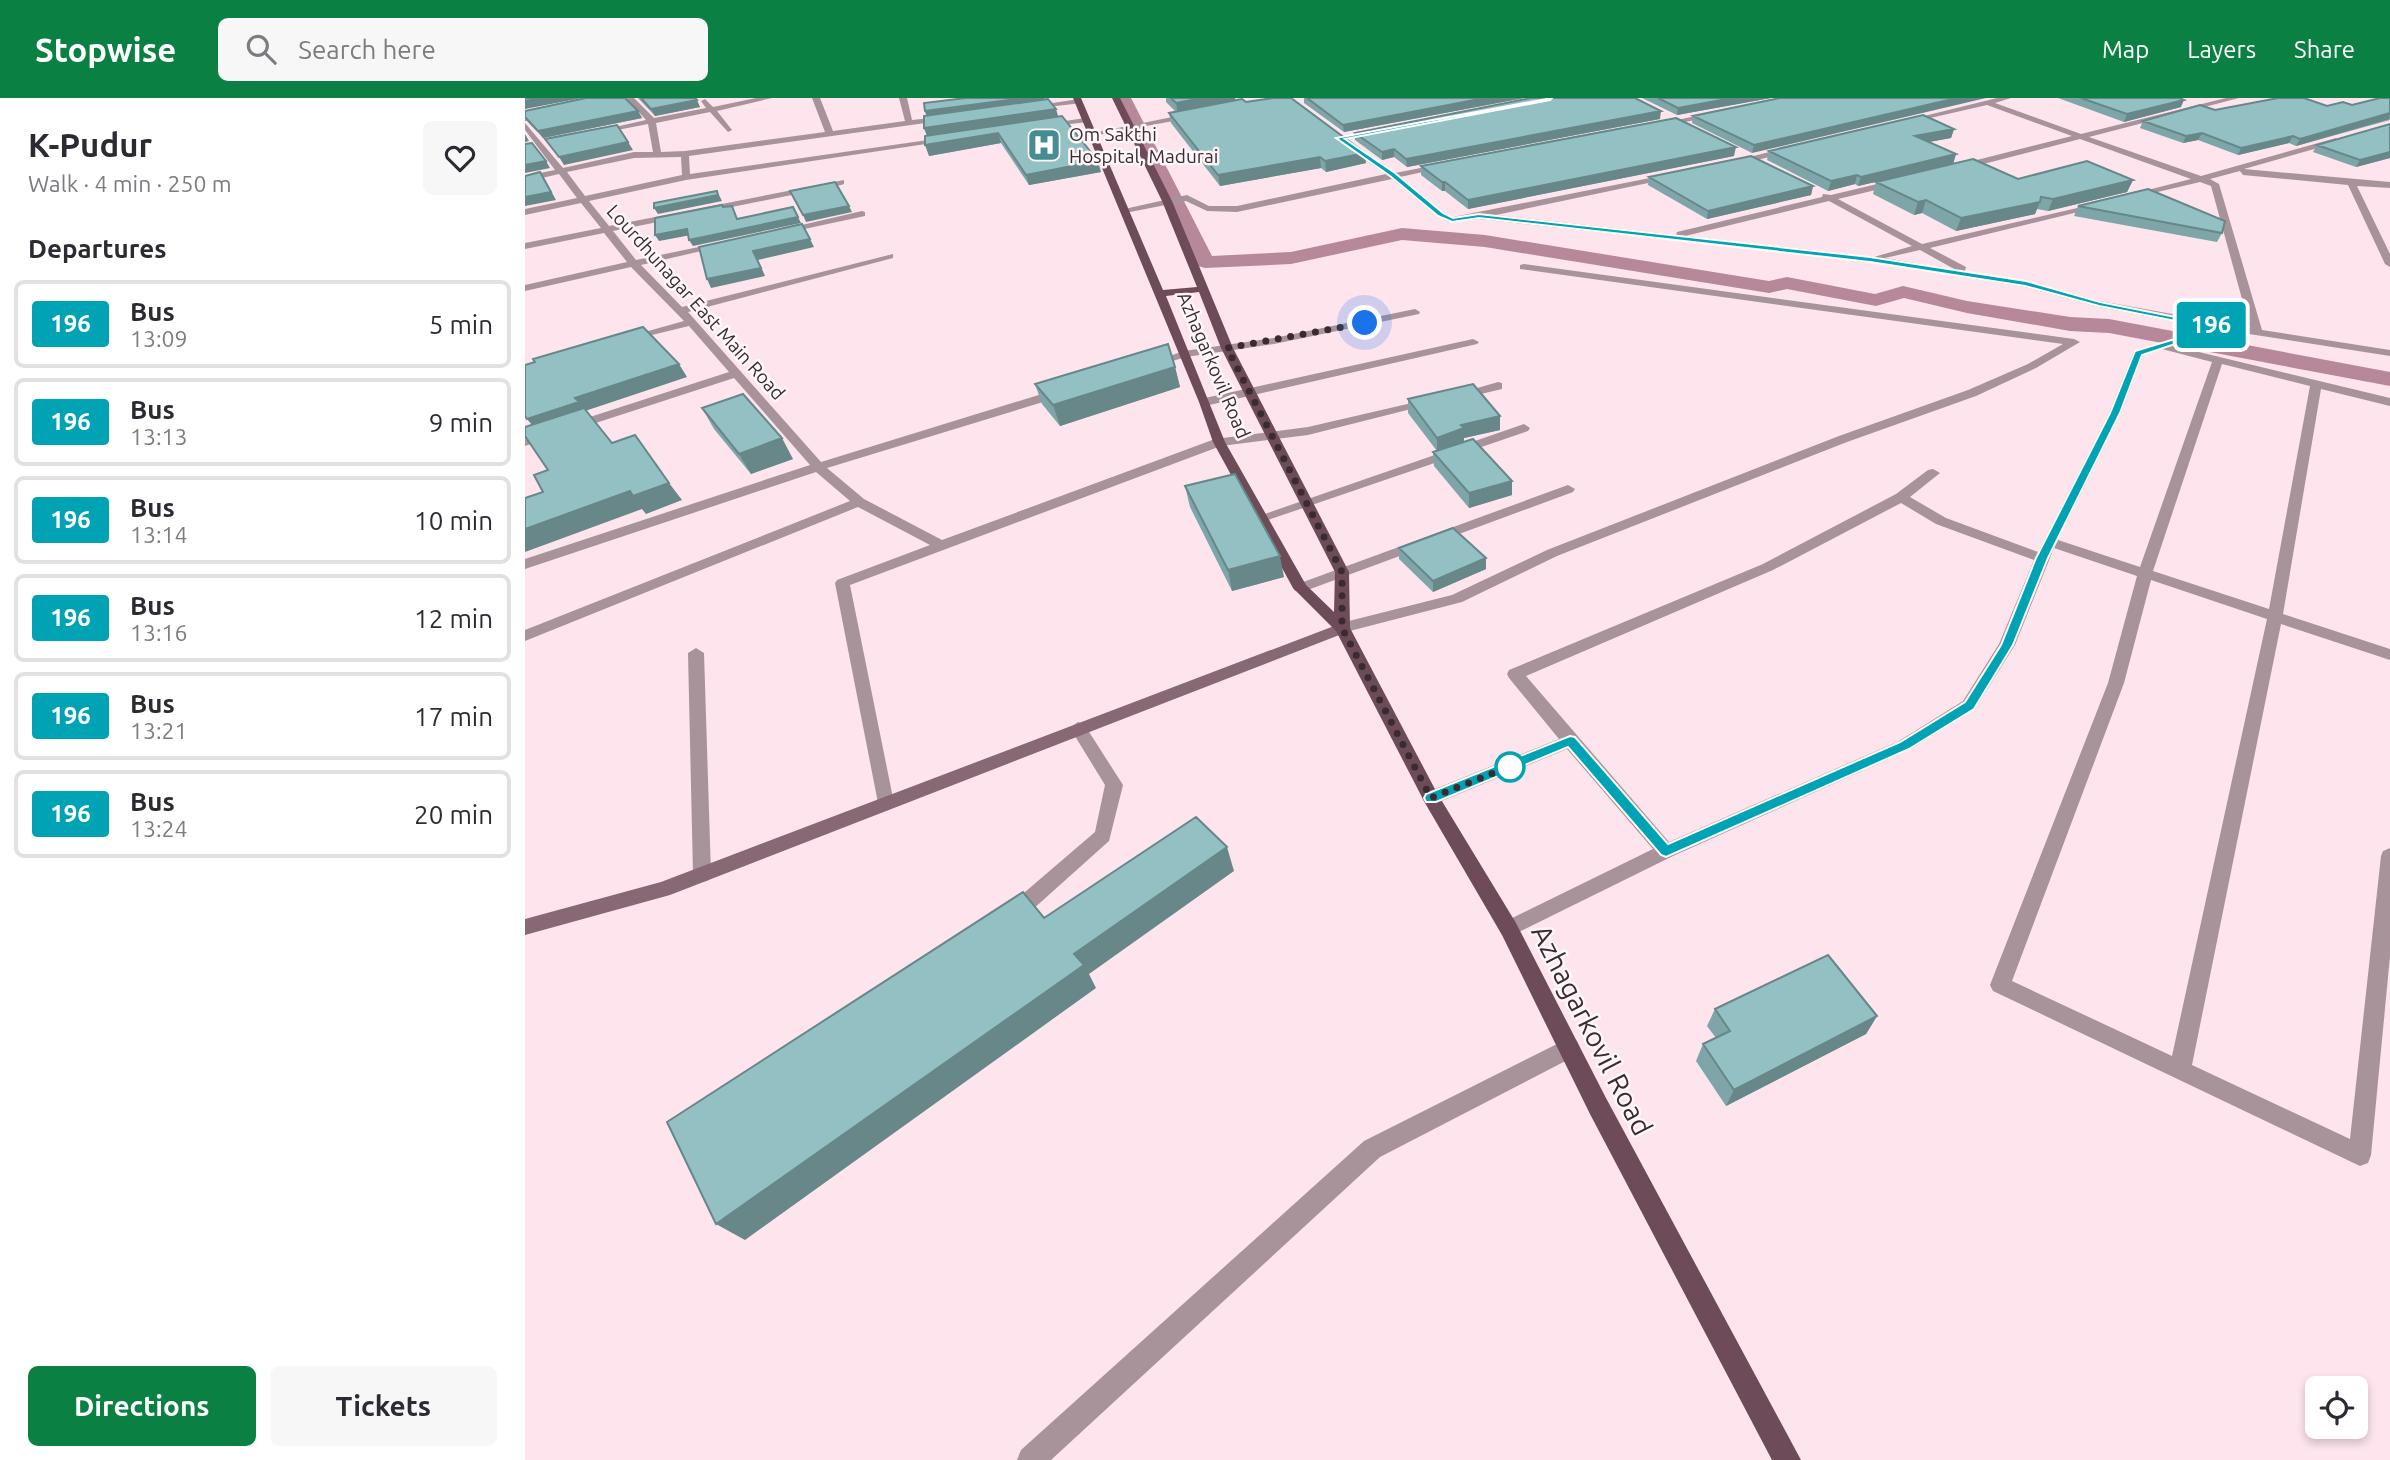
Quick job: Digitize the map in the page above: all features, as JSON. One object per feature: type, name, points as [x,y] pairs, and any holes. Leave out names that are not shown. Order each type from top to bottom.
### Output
[{"type":"main road","name":"Azhagarkovil Road","points":[[1116,98],[1136,125],[1172,200],[1202,289],[1227,348],[1252,391],[1272,436],[1342,572],[1342,628]]},
{"type":"main road","name":"Azhagarkovil Road","points":[[1078,99],[1205,402],[1219,442],[1300,588],[1342,628],[1431,798],[1509,929],[1787,1460]]},
{"type":"main road","points":[[1160,294],[1202,289]]},
{"type":"street","points":[[630,98],[652,120],[658,156]]},
{"type":"street","points":[[703,98],[728,130]]},
{"type":"street","points":[[589,133],[768,98]]},
{"type":"street","points":[[816,98],[830,134]]},
{"type":"street","points":[[903,98],[909,123]]},
{"type":"street","points":[[1976,98],[2215,184],[2257,332]]},
{"type":"street","points":[[1896,124],[2007,98]]},
{"type":"street","points":[[1950,170],[2235,98]]},
{"type":"street","points":[[1026,108],[1078,99]]},
{"type":"street","points":[[1647,127],[1729,111]]},
{"type":"street","points":[[1092,134],[1206,112]]},
{"type":"street","points":[[525,179],[634,155],[684,154],[960,116]]},
{"type":"street","points":[[1663,116],[1697,132]]},
{"type":"street","points":[[1034,126],[1086,120]]},
{"type":"street","name":"Lourdhunagar East Main Road","points":[[525,125],[633,263],[691,322],[818,467],[859,502],[940,545]]},
{"type":"street","points":[[1352,135],[1339,138],[1393,175],[1440,214],[1452,220],[1684,173]]},
{"type":"street","points":[[2122,199],[2201,180],[2350,136]]},
{"type":"street","points":[[525,212],[686,177],[956,137]]},
{"type":"street","points":[[525,147],[552,141]]},
{"type":"street","points":[[1725,164],[1805,146]]},
{"type":"street","points":[[1730,148],[1763,164]]},
{"type":"street","points":[[684,154],[686,177]]},
{"type":"street","points":[[1125,210],[1172,200],[1193,200],[1207,208],[1219,210],[1237,209],[1460,162]]},
{"type":"street","points":[[2232,170],[2351,183],[2390,183]]},
{"type":"street","points":[[1668,237],[1910,179]]},
{"type":"street","points":[[525,247],[842,182]]},
{"type":"street","points":[[2351,183],[2390,264]]},
{"type":"street","points":[[1819,192],[1974,276]]},
{"type":"street","points":[[1870,259],[2108,202]]},
{"type":"street","points":[[768,234],[862,215]]},
{"type":"street","points":[[1479,216],[1870,259],[2026,284],[2099,304],[2222,327],[2390,353]]},
{"type":"street","points":[[525,288],[727,243]]},
{"type":"street","points":[[680,310],[889,256]]},
{"type":"street","points":[[525,927],[663,890],[1342,628],[1457,599],[1552,553],[1843,439],[1972,393],[2032,366],[2074,342],[1524,267]]},
{"type":"street","points":[[1133,370],[1184,354],[1308,335],[1415,312]]},
{"type":"street","points":[[614,343],[691,322]]},
{"type":"street","points":[[1509,929],[1666,851],[1905,745],[1969,705],[2007,645],[2042,558],[2115,413],[2138,353],[2222,327]]},
{"type":"street","points":[[1205,402],[1473,342]]},
{"type":"street","points":[[2158,345],[2390,402]]},
{"type":"street","points":[[2218,360],[2145,574],[2116,683],[2000,985],[2360,1155],[2390,856]]},
{"type":"street","points":[[525,442],[737,373]]},
{"type":"street","points":[[2180,1070],[2275,617],[2316,384]]},
{"type":"street","points":[[885,803],[842,583],[1219,442],[1308,431],[1498,386]]},
{"type":"street","points":[[525,564],[818,467],[1069,390]]},
{"type":"street","points":[[1263,517],[1524,428]]},
{"type":"street","points":[[1666,851],[1515,674],[1768,567],[1901,497],[1933,473]]},
{"type":"street","points":[[1300,588],[1568,489]]},
{"type":"street","points":[[1901,497],[1941,521],[2042,558]]},
{"type":"street","points":[[525,636],[859,502]]},
{"type":"street","points":[[2051,542],[2390,654]]},
{"type":"street","points":[[696,653],[702,874]]},
{"type":"street","points":[[992,922],[1025,904],[1103,836],[1114,785],[1078,728]]},
{"type":"street","points":[[1431,798],[1570,741]]},
{"type":"street","points":[[1031,1460],[1372,1149],[1569,1048]]},
{"type":"building","points":[[586,98],[625,98],[638,111],[538,131],[525,117],[525,111]]},
{"type":"building","points":[[641,98],[695,98],[697,100],[651,109]]},
{"type":"building","points":[[966,98],[1024,98],[925,111],[924,103]]},
{"type":"building","points":[[1171,98],[1202,98],[1176,103]]},
{"type":"building","points":[[1291,98],[1365,153],[1325,161],[1320,157],[1218,175],[1169,113],[1242,99],[1246,102]]},
{"type":"building","points":[[1307,98],[1485,98],[1343,125]]},
{"type":"building","points":[[1531,98],[1635,98],[1661,111],[1406,159],[1394,149],[1382,152],[1355,133]]},
{"type":"building","points":[[1658,98],[1732,98],[1678,108]]},
{"type":"building","points":[[1780,98],[1957,98],[1754,145],[1693,116]]},
{"type":"building","points":[[2081,98],[2179,98],[2184,100],[2127,114]]},
{"type":"building","points":[[2278,98],[2304,98],[2327,106],[2343,102],[2352,105],[2390,98],[2390,113],[2300,139],[2293,136],[2241,148],[2202,133],[2186,136],[2143,121],[2200,105],[2215,110]]},
{"type":"building","points":[[1048,99],[1056,109],[924,128],[924,116]]},
{"type":"building","points":[[1923,115],[1954,129],[1915,136],[1956,154],[1861,177],[1857,175],[1831,181],[1769,151]]},
{"type":"building","points":[[1062,116],[1098,161],[1026,175],[998,133],[925,145],[925,136]]},
{"type":"building","points":[[1676,118],[1736,147],[1468,200],[1421,166]]},
{"type":"building","points":[[2390,124],[2390,152],[2360,160],[2317,145]]},
{"type":"building","points":[[617,125],[628,142],[559,157],[545,139]]},
{"type":"building","points":[[532,143],[546,161],[525,165],[525,144]]},
{"type":"building","points":[[1751,156],[1813,186],[1708,211],[1649,177]]},
{"type":"building","points":[[1973,159],[2018,179],[2087,161],[2133,180],[2053,199],[2041,197],[2040,202],[1961,218],[1926,200],[1918,202],[1876,182]]},
{"type":"building","points":[[540,172],[551,192],[525,197],[525,176]]},
{"type":"building","points":[[835,182],[849,206],[803,215],[790,191]]},
{"type":"building","points":[[2148,189],[2225,221],[2222,233],[2078,206]]},
{"type":"building","points":[[717,191],[718,195],[654,208],[654,203]]},
{"type":"building","points":[[722,205],[732,206],[737,219],[793,207],[798,217],[689,240],[687,229],[655,235],[655,218]]},
{"type":"building","points":[[802,224],[810,239],[753,251],[761,268],[707,279],[699,247]]},
{"type":"building","points":[[643,327],[679,364],[575,398],[579,402],[527,419],[525,365],[535,362],[533,359]]},
{"type":"building","points":[[1168,344],[1175,367],[1053,405],[1035,384]]},
{"type":"building","points":[[1473,384],[1500,416],[1461,425],[1464,428],[1437,438],[1408,399]]},
{"type":"building","points":[[743,394],[782,438],[739,454],[702,408]]},
{"type":"building","points":[[584,408],[612,443],[635,435],[669,483],[633,496],[630,491],[525,529],[525,498],[543,492],[534,475],[548,470],[525,436],[525,427]]},
{"type":"building","points":[[1473,439],[1512,481],[1469,493],[1433,452]]},
{"type":"building","points":[[1235,474],[1280,556],[1228,570],[1185,486]]},
{"type":"building","points":[[1453,528],[1486,558],[1433,581],[1399,548]]},
{"type":"building","points":[[1196,817],[1227,847],[1074,954],[1084,965],[716,1224],[667,1122],[1023,892],[1044,918]]},
{"type":"building","points":[[1828,955],[1877,1016],[1734,1090],[1703,1044],[1730,1031],[1715,1009]]},
{"type":"waterway","points":[[1123,98],[1205,262],[1291,258],[1402,234],[1485,241],[1769,287],[1787,283],[1876,300],[1903,292],[1967,307],[2070,324],[2109,326],[2390,379]]},
{"type":"bus line","name":"196","points":[[1431,798],[1570,741],[1666,851],[1905,745],[1969,705],[2007,645],[2042,558],[2115,413],[2138,353],[2222,327],[2099,304],[2026,284],[1870,259],[1479,216],[1452,220],[1440,214],[1393,175],[1339,138],[1550,98]]},
{"type":"place","name":"Om Sakthi Hospital, Madurai","points":[[1044,145]]},
{"type":"route","points":[[1365,323],[1227,348],[1252,391],[1272,436],[1342,572],[1342,628],[1431,798],[1518,763],[1510,767]]}]
